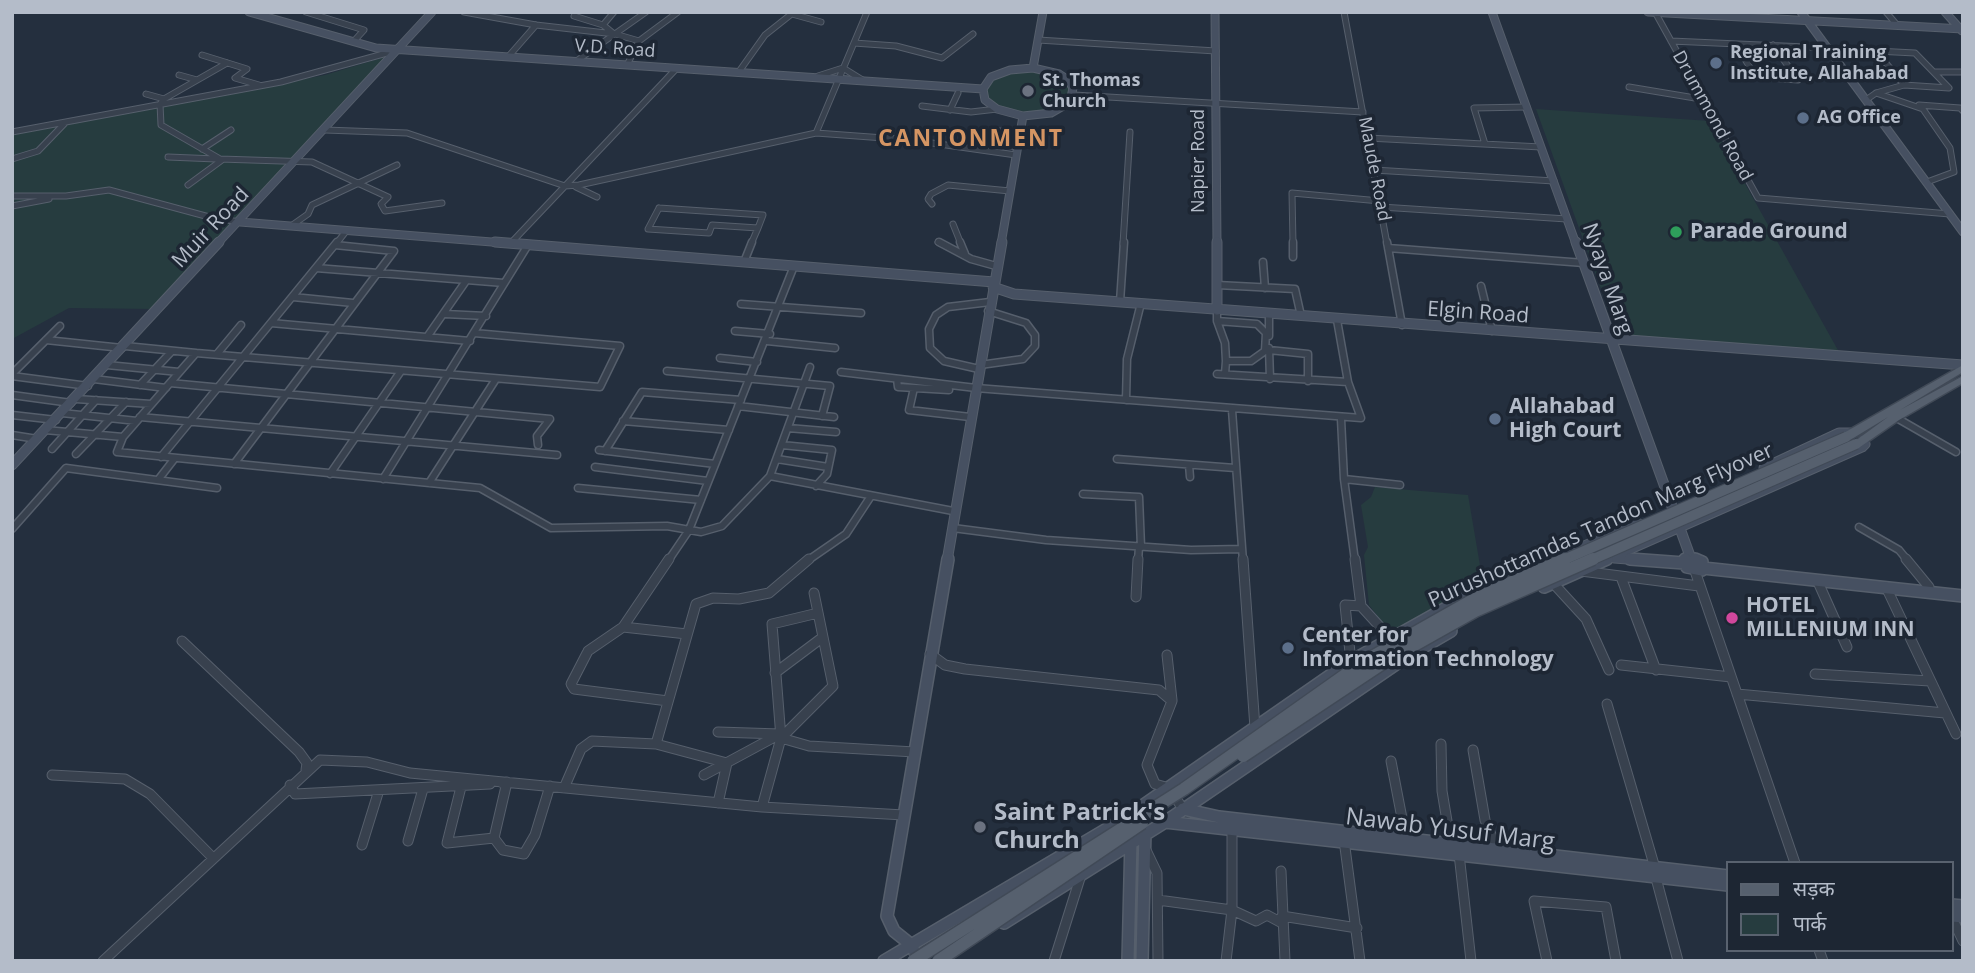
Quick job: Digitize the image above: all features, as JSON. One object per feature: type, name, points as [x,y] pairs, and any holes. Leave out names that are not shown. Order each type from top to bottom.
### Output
[{"type":"main road","points":[[1855,439],[1963,366]]},
{"type":"main road","points":[[1855,439],[1961,383]]},
{"type":"main road","name":"Purushottamdas Tandon Marg Flyover","points":[[913,961],[1184,789],[1364,661],[1402,639],[1492,591],[1855,439]]},
{"type":"main road","name":"Purushottamdas Tandon Marg Flyover","points":[[938,961],[1356,681],[1429,636],[1529,586],[1855,439]]},
{"type":"street","name":"V.D. Road","points":[[249,12],[354,41],[398,50],[983,89]]},
{"type":"street","points":[[306,12],[363,30],[354,41]]},
{"type":"street","name":"Muir Road","points":[[13,464],[91,383],[432,12]]},
{"type":"street","points":[[464,12],[536,25],[615,34],[639,41]]},
{"type":"street","points":[[603,25],[614,12]]},
{"type":"street","points":[[575,62],[646,12]]},
{"type":"street","points":[[627,65],[639,41],[678,12]]},
{"type":"street","points":[[816,133],[867,12]]},
{"type":"street","points":[[1033,68],[1043,12]]},
{"type":"street","name":"Napier Road","points":[[1215,12],[1217,310]]},
{"type":"street","name":"Maude Road","points":[[1344,12],[1402,325]]},
{"type":"street","name":"Nyaya Marg","points":[[1492,12],[1671,509],[1682,527],[1687,559]]},
{"type":"street","points":[[1648,12],[1962,30]]},
{"type":"street","points":[[1801,12],[1963,232]]},
{"type":"street","points":[[1886,12],[1897,25]]},
{"type":"street","points":[[1945,12],[1962,30]]},
{"type":"street","points":[[738,73],[765,35],[793,13],[821,22]]},
{"type":"street","name":"Drummond Road","points":[[1655,13],[1758,198],[1950,213]]},
{"type":"street","points":[[574,16],[603,25],[615,34]]},
{"type":"street","points":[[508,57],[536,25]]},
{"type":"street","points":[[854,43],[896,46],[942,58],[973,34]]},
{"type":"street","points":[[1038,40],[1216,51]]},
{"type":"street","points":[[1671,41],[1736,45]]},
{"type":"street","points":[[1736,45],[1734,43],[1828,48]]},
{"type":"street","points":[[1736,45],[1756,77],[1798,80],[1773,45]]},
{"type":"street","points":[[12,132],[318,73],[398,50]]},
{"type":"street","points":[[1866,100],[1876,93],[1904,85],[1949,88],[1915,53],[1876,51],[1904,85]]},
{"type":"street","points":[[202,55],[247,69],[235,78],[261,85]]},
{"type":"street","points":[[221,159],[161,125],[160,104],[164,99],[227,63]]},
{"type":"street","points":[[813,78],[843,68],[865,81]]},
{"type":"street","points":[[997,110],[985,100],[983,89],[985,83],[1000,73],[1033,68],[1047,70],[1068,80],[1074,95]]},
{"type":"street","points":[[510,244],[676,69]]},
{"type":"street","points":[[1934,72],[1963,72]]},
{"type":"street","points":[[179,75],[197,80]]},
{"type":"street","points":[[1629,87],[1702,99]]},
{"type":"street","points":[[950,110],[958,93]]},
{"type":"street","points":[[1876,93],[1923,109],[1950,148],[1954,172],[1927,182]]},
{"type":"street","points":[[146,94],[164,99]]},
{"type":"street","points":[[1074,95],[1363,112]]},
{"type":"street","points":[[922,106],[984,112],[997,110],[1023,116],[1051,113],[1070,102],[1074,95]]},
{"type":"street","points":[[1912,104],[1960,108],[1963,111]]},
{"type":"street","points":[[1485,144],[1474,108],[1527,107]]},
{"type":"street","points":[[921,961],[909,943],[894,931],[887,916],[953,528],[953,511],[1023,116]]},
{"type":"street","points":[[12,159],[38,151],[65,122]]},
{"type":"street","points":[[325,130],[407,133],[565,186],[816,133],[1017,151]]},
{"type":"street","points":[[202,149],[231,131]]},
{"type":"street","points":[[1017,151],[990,143],[988,131],[1021,131]]},
{"type":"street","points":[[1120,302],[1130,132]]},
{"type":"street","points":[[1368,138],[1541,146]]},
{"type":"street","points":[[169,157],[312,162],[388,197],[380,207],[385,211],[442,203]]},
{"type":"street","points":[[188,185],[221,159]]},
{"type":"street","points":[[291,226],[308,214],[312,205],[397,165]]},
{"type":"street","points":[[1374,170],[1554,181]]},
{"type":"street","points":[[573,185],[597,197]]},
{"type":"street","points":[[932,204],[928,199],[931,194],[948,185],[1010,191]]},
{"type":"street","points":[[12,206],[109,190],[213,218],[240,222]]},
{"type":"street","points":[[1293,257],[1292,193],[1380,204],[1567,219]]},
{"type":"street","points":[[12,195],[66,196]]},
{"type":"street","points":[[717,212],[709,233],[648,229],[659,208],[763,215],[744,262]]},
{"type":"street","points":[[1950,213],[1963,213]]},
{"type":"street","name":"Elgin Road","points":[[240,222],[993,284],[1014,294],[1963,366]]},
{"type":"street","points":[[953,224],[965,255]]},
{"type":"street","points":[[712,225],[758,228]]},
{"type":"street","points":[[161,457],[347,230]]},
{"type":"street","points":[[938,242],[996,266]]},
{"type":"street","points":[[234,464],[394,251],[335,245]]},
{"type":"street","points":[[383,479],[528,246]]},
{"type":"street","points":[[1388,248],[1584,263]]},
{"type":"street","points":[[1263,262],[1265,288]]},
{"type":"street","points":[[668,701],[574,689],[571,684],[587,652],[623,627],[689,530],[768,338],[794,266]]},
{"type":"street","points":[[316,268],[505,283]]},
{"type":"street","points":[[427,338],[467,281]]},
{"type":"street","points":[[1217,285],[1295,289],[1301,316]]},
{"type":"street","points":[[1481,286],[1492,331]]},
{"type":"street","points":[[293,297],[353,303]]},
{"type":"street","points":[[1126,400],[1125,374],[1141,303]]},
{"type":"street","points":[[741,304],[861,313]]},
{"type":"street","points":[[989,306],[1026,323],[1035,335],[1035,346],[1030,355],[1023,359],[979,367],[951,365],[930,348],[929,330],[936,315],[948,307],[989,306]]},
{"type":"street","points":[[1217,310],[1217,321],[1225,343],[1226,360],[1221,374],[1348,382]]},
{"type":"street","points":[[445,314],[486,316]]},
{"type":"street","points":[[1269,314],[1270,379]]},
{"type":"street","points":[[841,372],[1232,410],[1341,419],[1361,418],[1348,382],[1337,320]]},
{"type":"street","points":[[1217,321],[1257,324],[1266,333],[1265,351],[1258,357],[1251,361],[1226,360]]},
{"type":"street","points":[[271,323],[470,341]]},
{"type":"street","points":[[217,354],[241,325]]},
{"type":"street","points":[[12,375],[61,326]]},
{"type":"street","points":[[735,331],[835,348]]},
{"type":"street","points":[[46,340],[600,387],[621,346],[474,333]]},
{"type":"street","points":[[1269,350],[1308,354],[1308,381]]},
{"type":"street","points":[[140,385],[172,351]]},
{"type":"street","points":[[196,353],[123,437],[117,452],[480,488],[551,528],[667,526],[701,532],[722,526],[770,476],[810,367]]},
{"type":"street","points":[[720,358],[757,362]]},
{"type":"street","points":[[107,365],[179,372]]},
{"type":"street","points":[[330,474],[401,370]]},
{"type":"street","points":[[667,371],[831,386],[822,416]]},
{"type":"street","points":[[12,375],[91,383],[218,388],[550,419],[537,436],[538,445]]},
{"type":"street","points":[[429,483],[496,379]]},
{"type":"street","points":[[897,379],[898,387],[949,390]]},
{"type":"street","points":[[914,388],[909,410],[970,417]]},
{"type":"street","points":[[715,464],[602,451],[642,392],[834,417]]},
{"type":"street","points":[[12,395],[151,404]]},
{"type":"street","points":[[52,449],[96,400]]},
{"type":"street","points":[[76,454],[126,402]]},
{"type":"street","points":[[1232,410],[1255,728],[1263,755]]},
{"type":"street","points":[[12,415],[83,415],[190,422],[557,455]]},
{"type":"street","points":[[1895,417],[1956,452]]},
{"type":"street","points":[[1341,419],[1344,479],[1361,606],[1408,656]]},
{"type":"street","points":[[623,421],[729,430]]},
{"type":"street","points":[[788,428],[836,432]]},
{"type":"street","points":[[45,430],[123,437]]},
{"type":"street","points":[[884,961],[909,943],[1131,814],[1351,661],[1471,594],[1671,509],[1839,433],[1865,444],[1482,614],[1408,656],[1166,822],[945,961]]},
{"type":"street","points":[[12,435],[37,439]]},
{"type":"street","points":[[782,445],[832,450],[827,474],[816,486]]},
{"type":"street","points":[[158,480],[175,458]]},
{"type":"street","points":[[776,459],[828,467]]},
{"type":"street","points":[[1117,459],[1235,468]]},
{"type":"street","points":[[1189,464],[1190,477]]},
{"type":"street","points":[[595,467],[708,481]]},
{"type":"street","points":[[12,529],[66,468],[217,488]]},
{"type":"street","points":[[770,476],[953,511]]},
{"type":"street","points":[[1344,479],[1400,485]]},
{"type":"street","points":[[578,488],[701,500]]},
{"type":"street","points":[[1083,494],[1139,497],[1140,547],[1136,597]]},
{"type":"street","points":[[656,744],[696,604],[713,598],[739,599],[769,593],[812,557],[846,534],[871,496]]},
{"type":"street","points":[[1859,527],[1899,550],[1929,587]]},
{"type":"street","points":[[953,528],[1046,540],[1140,547],[1241,550]]},
{"type":"street","points":[[1613,558],[1687,559],[1700,568],[1818,582],[1963,589]]},
{"type":"street","points":[[1700,568],[1885,585],[1963,596]]},
{"type":"street","points":[[1700,568],[1699,586],[1794,861]]},
{"type":"street","points":[[1581,572],[1699,586]]},
{"type":"street","points":[[1621,577],[1656,670]]},
{"type":"street","points":[[1818,582],[1847,646]]},
{"type":"street","points":[[1553,583],[1586,619],[1609,670]]},
{"type":"street","points":[[1885,585],[1956,734]]},
{"type":"street","points":[[705,775],[780,736],[833,686],[814,593]]},
{"type":"street","points":[[1361,606],[1345,605],[1351,661],[1364,686]]},
{"type":"street","points":[[762,807],[780,736],[772,624],[818,613]]},
{"type":"street","points":[[623,627],[687,634]]},
{"type":"street","points":[[775,673],[823,637]]},
{"type":"street","points":[[182,641],[299,752],[307,763],[306,770]]},
{"type":"street","points":[[930,654],[945,665],[965,669],[1159,690],[1172,701]]},
{"type":"street","points":[[1167,655],[1172,701],[1147,765],[1155,784],[1169,788],[1183,809]]},
{"type":"street","points":[[1621,665],[1731,677]]},
{"type":"street","points":[[1815,674],[1930,681]]},
{"type":"street","points":[[1737,694],[1945,712]]},
{"type":"street","points":[[1607,704],[1656,873],[1678,961]]},
{"type":"street","points":[[718,732],[780,736],[810,746],[915,752]]},
{"type":"street","points":[[564,788],[581,749],[592,741],[656,744],[727,763]]},
{"type":"street","points":[[1441,744],[1442,791],[1449,833],[1458,849],[1471,961]]},
{"type":"street","points":[[1473,750],[1485,820],[1497,849]]},
{"type":"street","points":[[103,961],[306,770],[320,760],[367,762],[410,773],[718,803],[904,814]]},
{"type":"street","points":[[1391,761],[1406,839]]},
{"type":"street","points":[[718,803],[727,763]]},
{"type":"street","points":[[52,775],[125,779],[150,794],[213,858]]},
{"type":"street","points":[[290,785],[295,794],[461,787],[507,782]]},
{"type":"street","points":[[507,782],[494,838],[503,850],[524,854],[535,835],[550,786]]},
{"type":"street","points":[[461,787],[447,843],[494,838]]},
{"type":"street","points":[[408,841],[423,789]]},
{"type":"street","points":[[362,845],[379,790]]},
{"type":"street","points":[[1142,961],[1146,871],[1143,806]]},
{"type":"street","name":"Nawab Yusuf Marg","points":[[1183,809],[1200,814],[1406,839],[1458,849],[1497,849],[1727,885]]},
{"type":"street","points":[[1128,961],[1131,814]]},
{"type":"street","name":"Nawab Yusuf Marg","points":[[1166,822],[1458,849],[1656,873],[1727,876]]},
{"type":"street","points":[[1226,961],[1233,910],[1232,827]]},
{"type":"street","points":[[1344,840],[1360,961]]},
{"type":"street","points":[[1146,850],[1156,866],[1158,961]]},
{"type":"street","points":[[1281,871],[1285,961]]},
{"type":"street","points":[[1054,961],[1081,875]]},
{"type":"street","points":[[1158,900],[1233,910],[1256,921],[1267,915],[1280,922],[1282,916]]},
{"type":"street","points":[[1547,961],[1534,901],[1606,907],[1616,961]]},
{"type":"street","points":[[1282,916],[1357,928]]},
{"type":"street","points":[[1954,921],[1963,941]]},
{"type":"green space","points":[[390,57],[154,309],[69,308],[12,339],[12,135],[325,75]]},
{"type":"green space","points":[[1044,71],[1064,80],[1070,86],[1070,99],[1055,110],[1031,115],[1005,111],[989,101],[986,87],[990,81],[1008,72]]},
{"type":"green space","name":"Parade Ground","points":[[1536,109],[1710,121],[1839,352],[1618,336]]},
{"type":"green space","points":[[1375,487],[1468,495],[1484,589],[1396,640],[1369,605],[1364,555],[1368,547],[1361,505],[1371,497]]},
{"type":"place","name":"Regional Training Institute, Allahabad","points":[[1716,63]]},
{"type":"place","name":"St. Thomas Church","points":[[1028,91]]},
{"type":"place","name":"AG Office","points":[[1803,118]]},
{"type":"place","name":"Parade Ground","points":[[1676,232]]},
{"type":"place","name":"Allahabad High Court","points":[[1495,419]]},
{"type":"place","name":"HOTEL MILLENIUM INN","points":[[1732,618]]},
{"type":"place","name":"Center for Information Technology","points":[[1288,648]]},
{"type":"place","name":"Saint Patrick's Church","points":[[980,827]]},
{"type":"district","name":"CANTONMENT","points":[[971,139]]}]
